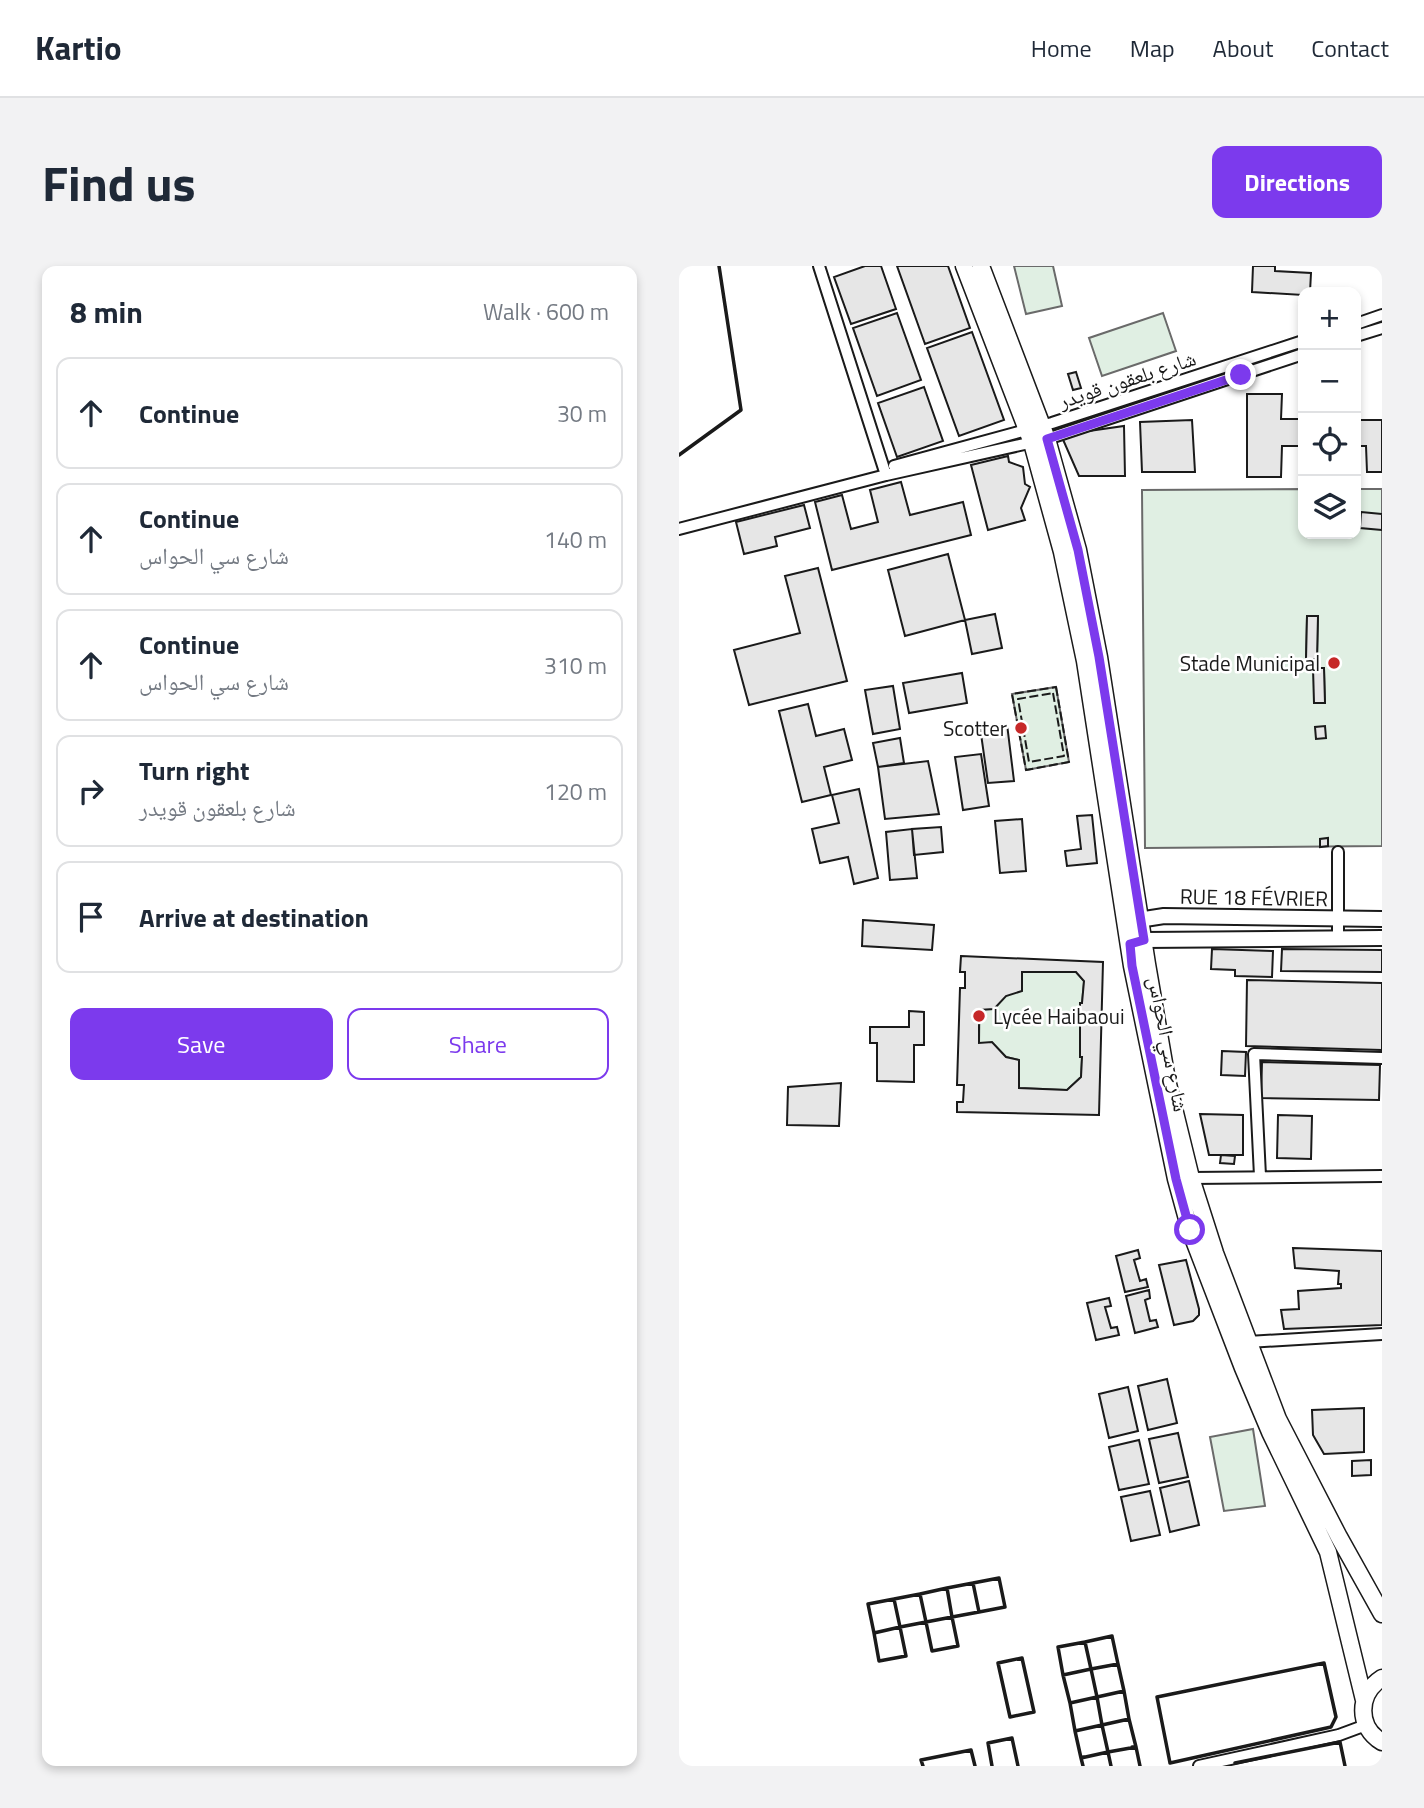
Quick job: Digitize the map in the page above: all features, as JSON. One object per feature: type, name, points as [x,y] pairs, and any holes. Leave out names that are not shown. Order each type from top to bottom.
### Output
[{"type":"main road","name":"شارع سي الحواس","points":[[964,266],[1036,435]]},
{"type":"main road","name":"شارع سي الحواس","points":[[981,266],[1036,435],[1078,550],[1099,657],[1133,921],[1167,1080],[1183,1179]]},
{"type":"main road","points":[[1183,1179],[1215,1253],[1278,1419],[1382,1614]]},
{"type":"main road","points":[[1183,1179],[1204,1269],[1270,1432],[1328,1552],[1364,1700],[1363,1717],[1382,1755]]},
{"type":"main road","points":[[1364,1700],[1372,1686],[1382,1678]]},
{"type":"main road","points":[[1366,1725],[1382,1742]]},
{"type":"street","points":[[819,266],[885,472]]},
{"type":"street","points":[[1361,322],[1382,316]]},
{"type":"street","points":[[1361,335],[1382,328]]},
{"type":"street","name":"شارع بلعقون قويدر","points":[[1036,435],[1136,396],[1298,343]]},
{"type":"street","name":"شارع بلعقون قويدر","points":[[1036,435],[1140,408],[1298,356]]},
{"type":"street","points":[[1236,363],[1241,375]]},
{"type":"street","points":[[1136,396],[1140,408]]},
{"type":"street","points":[[679,529],[885,472],[1036,435]]},
{"type":"street","points":[[1338,852],[1338,937]]},
{"type":"street","name":"RUE 18 FÉVRIER","points":[[1133,921],[1164,916],[1382,919]]},
{"type":"street","name":"RUE 18 FÉVRIER","points":[[1137,942],[1382,937]]},
{"type":"street","points":[[1260,1176],[1254,1054],[1382,1058]]},
{"type":"street","points":[[1183,1179],[1382,1176]]},
{"type":"street","points":[[1248,1342],[1382,1334]]},
{"type":"street","points":[[1199,1766],[1339,1735],[1366,1725]]},
{"type":"green space","points":[[1014,266],[1053,266],[1062,306],[1026,314]]},
{"type":"green space","points":[[1163,313],[1176,351],[1102,376],[1089,338]]},
{"type":"green space","points":[[1298,489],[1298,539],[1361,539],[1361,489],[1382,489],[1382,846],[1145,848],[1142,490]],"holes":[[[1307,616],[1318,617],[1317,659],[1306,658]],[[1314,668],[1324,669],[1325,703],[1315,703]]]},
{"type":"green space","points":[[1056,687],[1069,762],[1026,770],[1012,694]]},
{"type":"green space","points":[[989,972],[1076,972],[1084,981],[1080,1004],[1081,1077],[1067,1090],[1019,1088],[1019,1060],[1006,1057],[992,1043],[979,1043],[980,981]]},
{"type":"green space","points":[[1253,1429],[1265,1506],[1224,1511],[1210,1437]]},
{"type":"building","points":[[865,266],[881,266],[896,309],[851,324],[834,277]]},
{"type":"building","points":[[897,266],[948,266],[970,328],[925,344]]},
{"type":"building","points":[[1253,266],[1275,266],[1275,271],[1311,273],[1310,287],[1298,287],[1298,295],[1252,292]]},
{"type":"building","points":[[897,313],[921,380],[877,396],[853,328]]},
{"type":"building","points":[[972,332],[1004,420],[959,436],[927,348]]},
{"type":"building","points":[[1076,372],[1081,388],[1073,390],[1068,374]]},
{"type":"building","points":[[924,387],[943,441],[897,457],[878,403]]},
{"type":"building","points":[[1247,394],[1282,394],[1281,419],[1298,419],[1298,446],[1282,446],[1281,477],[1247,477]]},
{"type":"building","points":[[1192,420],[1195,472],[1142,472],[1140,422]]},
{"type":"building","points":[[1361,420],[1382,420],[1382,472],[1367,472],[1366,446],[1361,446]]},
{"type":"building","points":[[1124,426],[1125,476],[1079,476],[1061,435]]},
{"type":"building","points":[[1008,456],[1009,462],[1023,467],[1025,484],[1030,487],[1021,508],[1025,520],[988,530],[971,465]]},
{"type":"building","points":[[901,482],[910,515],[963,502],[971,535],[832,570],[815,502],[842,495],[851,529],[878,522],[870,490]]},
{"type":"building","points":[[804,505],[810,528],[775,537],[777,546],[744,554],[736,522]]},
{"type":"building","points":[[1361,512],[1382,514],[1382,530],[1361,528]]},
{"type":"building","points":[[948,554],[965,620],[905,636],[888,570]]},
{"type":"building","points":[[818,568],[847,681],[749,705],[734,650],[800,633],[785,576]]},
{"type":"building","points":[[995,614],[1002,648],[972,654],[965,620]]},
{"type":"building","points":[[1307,616],[1318,616],[1317,659],[1306,659]]},
{"type":"building","points":[[1313,668],[1324,668],[1325,703],[1314,703]]},
{"type":"building","points":[[962,673],[967,703],[909,713],[903,683]]},
{"type":"building","points":[[893,686],[900,729],[873,734],[865,690]]},
{"type":"building","points":[[808,704],[816,736],[844,729],[852,760],[824,767],[831,795],[802,802],[779,711]]},
{"type":"building","points":[[1007,724],[1014,781],[988,783],[980,727]]},
{"type":"building","points":[[1325,726],[1326,738],[1316,739],[1315,727]]},
{"type":"building","points":[[900,738],[904,763],[878,767],[873,743]]},
{"type":"building","points":[[981,754],[989,806],[963,810],[955,757]]},
{"type":"building","points":[[928,761],[939,814],[885,819],[878,767]]},
{"type":"building","points":[[859,789],[878,878],[854,884],[848,857],[820,863],[812,829],[839,823],[832,795]]},
{"type":"building","points":[[1092,815],[1097,863],[1067,866],[1065,851],[1081,849],[1077,816]]},
{"type":"building","points":[[1022,819],[1026,871],[1000,873],[995,821]]},
{"type":"building","points":[[941,827],[943,852],[914,855],[912,829]]},
{"type":"building","points":[[912,829],[917,878],[890,880],[886,832]]},
{"type":"building","points":[[1328,838],[1328,846],[1320,847],[1320,839]]},
{"type":"building","points":[[863,920],[934,925],[932,950],[862,946]]},
{"type":"building","points":[[1212,949],[1273,951],[1272,977],[1235,976],[1235,970],[1211,969]]},
{"type":"building","points":[[1282,949],[1382,950],[1382,972],[1281,971]]},
{"type":"building","points":[[961,956],[1103,962],[1099,1115],[957,1112],[957,1102],[963,1102],[964,1085],[957,1085],[960,988],[965,988],[965,972],[960,972]],"holes":[[[1022,972],[1076,972],[1084,981],[1080,1003],[1081,1077],[1067,1090],[1019,1088],[1019,1060],[1006,1057],[992,1042],[979,1043],[979,1010],[994,1009],[1006,996],[1022,991]]]},
{"type":"building","points":[[1247,980],[1382,983],[1382,1050],[1246,1046]]},
{"type":"building","points":[[909,1011],[924,1012],[924,1045],[914,1045],[914,1082],[877,1081],[877,1043],[870,1043],[870,1027],[909,1027]]},
{"type":"building","points":[[1222,1051],[1246,1052],[1245,1076],[1221,1075]]},
{"type":"building","points":[[1262,1062],[1380,1065],[1379,1100],[1261,1098]]},
{"type":"building","points":[[841,1083],[839,1126],[787,1125],[788,1087]]},
{"type":"building","points":[[1200,1114],[1243,1115],[1243,1155],[1209,1155]]},
{"type":"building","points":[[1278,1115],[1312,1116],[1311,1159],[1277,1158]]},
{"type":"building","points":[[1221,1155],[1235,1156],[1234,1164],[1220,1163]]},
{"type":"building","points":[[1293,1248],[1382,1251],[1382,1325],[1284,1329],[1281,1310],[1299,1309],[1298,1291],[1341,1288],[1341,1284],[1338,1284],[1339,1271],[1295,1268]]},
{"type":"building","points":[[1138,1250],[1140,1258],[1134,1260],[1140,1281],[1146,1279],[1148,1287],[1125,1292],[1116,1256]]},
{"type":"building","points":[[1186,1260],[1199,1315],[1193,1321],[1174,1325],[1159,1265]]},
{"type":"building","points":[[1149,1290],[1150,1298],[1145,1300],[1150,1321],[1156,1320],[1158,1327],[1135,1333],[1126,1296]]},
{"type":"building","points":[[1109,1298],[1111,1306],[1105,1307],[1111,1328],[1117,1327],[1119,1335],[1096,1340],[1087,1303]]},
{"type":"building","points":[[1167,1379],[1177,1423],[1148,1430],[1138,1386]]},
{"type":"building","points":[[1128,1387],[1138,1431],[1109,1438],[1099,1394]]},
{"type":"building","points":[[1364,1408],[1364,1452],[1324,1454],[1313,1435],[1312,1410]]},
{"type":"building","points":[[1178,1433],[1188,1477],[1159,1483],[1149,1439]]},
{"type":"building","points":[[1139,1440],[1149,1484],[1119,1490],[1109,1447]]},
{"type":"building","points":[[1371,1460],[1371,1475],[1352,1476],[1352,1461]]},
{"type":"building","points":[[1189,1481],[1199,1525],[1170,1532],[1160,1488]]},
{"type":"building","points":[[1150,1491],[1160,1535],[1131,1541],[1121,1497]]},
{"type":"fence","points":[[1056,687],[1069,762],[1026,770],[1012,694],[1056,687]]},
{"type":"fence","points":[[1053,693],[1064,756],[1029,762],[1018,699],[1053,693]]},
{"type":"wall","points":[[679,455],[741,410],[719,266]]},
{"type":"wall","points":[[999,1578],[1005,1607],[979,1612],[973,1583],[999,1578]]},
{"type":"wall","points":[[973,1583],[979,1612],[952,1617],[947,1588],[973,1583]]},
{"type":"wall","points":[[947,1588],[952,1617],[926,1622],[920,1594],[947,1588]]},
{"type":"wall","points":[[920,1594],[926,1622],[900,1627],[894,1599],[920,1594]]},
{"type":"wall","points":[[894,1599],[900,1627],[874,1633],[868,1604],[894,1599]]},
{"type":"wall","points":[[952,1617],[958,1646],[932,1651],[926,1622],[952,1617]]},
{"type":"wall","points":[[900,1627],[906,1656],[879,1661],[874,1633],[900,1627]]},
{"type":"wall","points":[[1112,1636],[1118,1664],[1091,1669],[1085,1642],[1112,1636]]},
{"type":"wall","points":[[1085,1642],[1091,1669],[1063,1675],[1058,1647],[1085,1642]]},
{"type":"wall","points":[[1022,1658],[1034,1712],[1010,1717],[998,1663],[1022,1658]]},
{"type":"wall","points":[[1324,1663],[1336,1717],[1331,1727],[1170,1763],[1157,1697],[1324,1663]]},
{"type":"wall","points":[[1118,1664],[1124,1691],[1097,1697],[1091,1669],[1118,1664]]},
{"type":"wall","points":[[1091,1669],[1097,1697],[1070,1703],[1063,1675],[1091,1669]]},
{"type":"wall","points":[[1124,1691],[1129,1719],[1102,1725],[1097,1697],[1124,1691]]},
{"type":"wall","points":[[1097,1697],[1102,1725],[1075,1731],[1070,1703],[1097,1697]]},
{"type":"wall","points":[[1129,1719],[1136,1747],[1108,1752],[1102,1725],[1129,1719]]},
{"type":"wall","points":[[1102,1725],[1108,1752],[1081,1758],[1075,1731],[1102,1725]]},
{"type":"wall","points":[[992,1766],[988,1743],[1012,1738],[1018,1766]]},
{"type":"wall","points":[[1235,1763],[1340,1742],[1345,1766]]},
{"type":"wall","points":[[1132,1747],[1136,1747],[1140,1766]]},
{"type":"wall","points":[[923,1766],[921,1760],[971,1750],[975,1766]]},
{"type":"wall","points":[[1108,1752],[1111,1766]]},
{"type":"wall","points":[[1083,1766],[1081,1758],[1084,1757]]},
{"type":"place","name":"Stade Municipal","points":[[1334,663]]},
{"type":"place","name":"Scotter","points":[[1021,728]]},
{"type":"place","name":"Lycée Haibaoui","points":[[979,1016]]},
{"type":"route","points":[[1190,1230],[1176,1179],[1132,966],[1130,944],[1144,940],[1099,657],[1078,550],[1047,439],[1241,375]]}]
